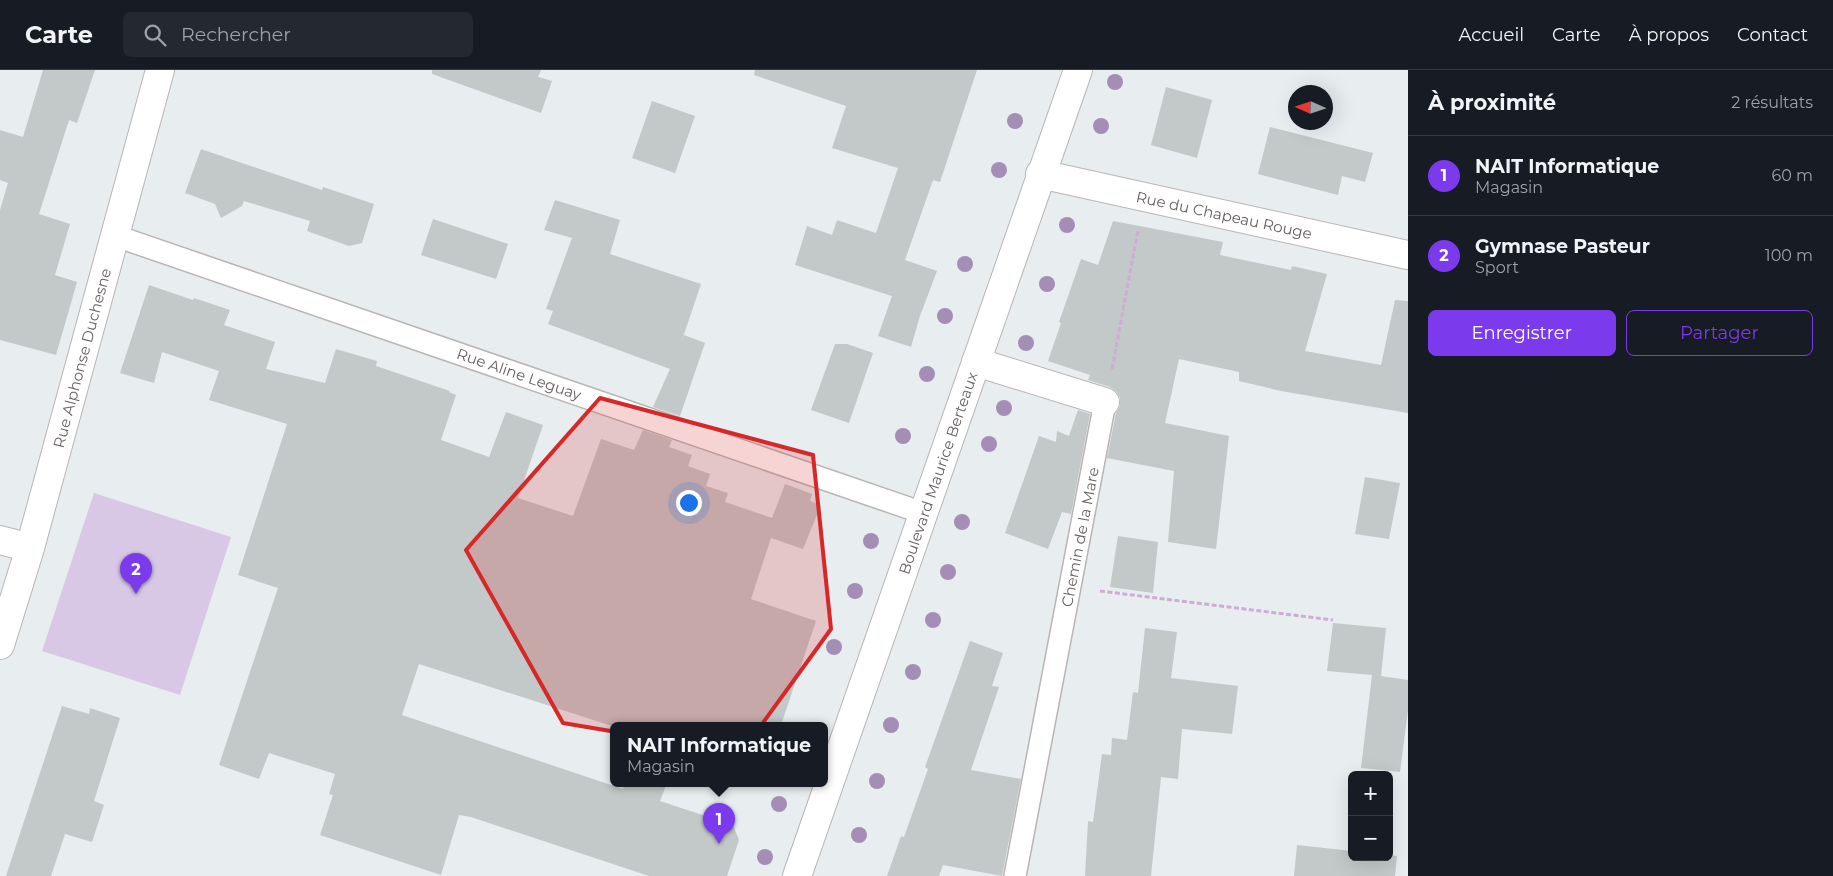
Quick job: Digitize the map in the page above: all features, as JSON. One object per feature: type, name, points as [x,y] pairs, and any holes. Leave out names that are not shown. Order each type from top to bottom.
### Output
[{"type":"street","name":"Rue Alphonse Duchesne","points":[[0,645],[30,548],[160,70]]},
{"type":"street","name":"Boulevard Maurice Berteaux","points":[[828,787],[1040,174],[1078,70]]},
{"type":"street","name":"Rue du Chapeau Rouge","points":[[1040,174],[1408,255]]},
{"type":"street","points":[[976,362],[1105,402]]},
{"type":"street","points":[[0,540],[30,548]]},
{"type":"street","name":"Boulevard Maurice Berteaux","points":[[797,876],[828,787]]},
{"type":"lane","name":"Rue Aline Leguay","points":[[116,236],[923,513]]},
{"type":"lane","name":"Chemin de la Mare","points":[[1015,876],[1105,402]]},
{"type":"path","points":[[1105,402],[1144,198]]},
{"type":"path","points":[[1070,587],[1333,620]]},
{"type":"highlighted area","points":[[600,398],[813,455],[831,629],[741,753],[563,723],[466,550]]},
{"type":"shaded area","points":[[94,493],[231,537],[180,695],[42,651]]},
{"type":"building","points":[[43,70],[95,70],[77,123],[69,120],[39,214],[70,224],[55,275],[77,282],[56,355],[0,340],[0,210],[8,183],[0,180],[0,130],[23,137]]},
{"type":"building","points":[[432,70],[541,70],[538,77],[552,81],[541,113],[432,74]]},
{"type":"building","points":[[755,70],[977,70],[940,182],[933,180],[905,260],[937,271],[920,316],[911,347],[878,336],[892,296],[795,265],[807,226],[832,235],[837,220],[876,233],[898,168],[832,148],[846,106],[754,75]]},
{"type":"building","points":[[1166,87],[1212,100],[1197,158],[1151,145]]},
{"type":"building","points":[[652,101],[695,116],[675,173],[632,158]]},
{"type":"building","points":[[1270,127],[1373,153],[1365,182],[1342,176],[1338,195],[1258,174]]},
{"type":"building","points":[[201,149],[322,190],[323,187],[374,204],[362,243],[349,246],[307,231],[310,221],[244,201],[242,206],[221,218],[215,204],[185,193]]},
{"type":"building","points":[[555,200],[620,220],[610,254],[701,284],[681,343],[684,335],[705,343],[680,416],[653,407],[670,369],[548,324],[553,311],[546,309],[572,238],[544,230]]},
{"type":"building","points":[[433,219],[508,244],[496,279],[421,255]]},
{"type":"building","points":[[1113,221],[1223,242],[1220,255],[1291,270],[1292,266],[1327,274],[1305,351],[1381,365],[1395,300],[1408,301],[1408,413],[1281,391],[1239,381],[1239,372],[1179,359],[1165,423],[1229,436],[1216,549],[1168,542],[1174,471],[1107,458],[1116,413],[1120,406],[1120,398],[1117,392],[1110,387],[1088,380],[1090,375],[1048,361],[1061,323],[1059,322],[1081,259],[1098,265]]},
{"type":"building","points":[[149,285],[230,310],[224,325],[275,342],[266,369],[325,383],[336,349],[377,361],[376,366],[450,391],[456,395],[441,440],[489,457],[506,412],[543,425],[518,498],[573,516],[601,439],[634,450],[643,430],[672,440],[669,447],[692,455],[688,466],[710,474],[706,486],[728,493],[725,502],[772,518],[785,484],[812,494],[810,501],[821,505],[803,549],[771,538],[751,599],[816,621],[782,722],[610,722],[609,725],[419,664],[402,715],[610,785],[610,787],[623,789],[624,787],[665,787],[660,801],[733,825],[739,840],[727,876],[649,876],[471,817],[459,815],[441,875],[320,835],[333,795],[329,794],[335,774],[269,753],[259,779],[219,765],[278,588],[238,575],[287,424],[209,400],[219,371],[162,352],[154,383],[120,373]]},
{"type":"building","points":[[835,344],[847,344],[873,353],[849,423],[811,410]]},
{"type":"building","points":[[1078,410],[1090,414],[1071,514],[1062,512],[1048,549],[1005,533],[1039,436],[1056,442],[1057,431],[1069,436]]},
{"type":"building","points":[[1365,477],[1400,483],[1389,539],[1355,534]]},
{"type":"building","points":[[1118,536],[1158,542],[1153,593],[1110,587]]},
{"type":"building","points":[[1333,623],[1386,628],[1381,676],[1408,680],[1408,710],[1400,772],[1361,768],[1372,675],[1327,671]]},
{"type":"building","points":[[1145,628],[1177,632],[1171,678],[1238,686],[1232,734],[1182,729],[1178,779],[1161,777],[1151,876],[1085,876],[1088,821],[1093,822],[1102,754],[1111,755],[1112,738],[1127,740],[1133,692],[1138,693]]},
{"type":"building","points":[[970,641],[1003,653],[992,686],[999,687],[971,770],[1021,779],[1002,876],[943,865],[939,876],[887,876],[901,836],[904,837],[928,769],[925,767]]},
{"type":"building","points":[[62,706],[89,714],[90,708],[120,718],[94,801],[104,805],[92,842],[65,834],[51,876],[6,876]]},
{"type":"building","points":[[1297,845],[1348,851],[1348,861],[1393,861],[1393,856],[1397,856],[1395,876],[1294,876]]},
{"type":"place","name":"Gymnase Pasteur","points":[[136,594]]},
{"type":"place","name":"NAIT Informatique","points":[[719,844]]}]
